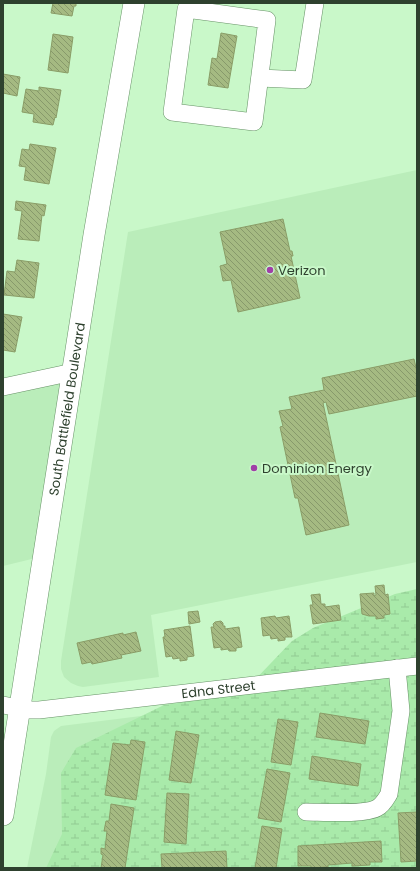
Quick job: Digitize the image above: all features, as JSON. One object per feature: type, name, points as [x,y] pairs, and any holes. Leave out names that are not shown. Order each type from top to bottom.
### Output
[{"type":"main road","name":"South Battlefield Boulevard","points":[[3,815],[11,707],[73,372],[94,234],[134,3]]},
{"type":"street","points":[[260,78],[303,80],[315,3]]},
{"type":"street","points":[[212,8],[267,20],[254,122],[172,112],[186,9],[212,8]]},
{"type":"street","points":[[3,387],[73,372]]},
{"type":"street","name":"Edna Street","points":[[11,707],[39,710],[237,691],[417,666]]},
{"type":"street","points":[[306,812],[358,812],[377,808],[386,801],[389,794],[401,711],[397,668]]},
{"type":"shaded area","name":"Dominion Energy","points":[[417,170],[417,562],[151,615],[159,677],[83,687],[71,683],[64,677],[61,669],[61,661],[128,232]]},
{"type":"shaded area","points":[[73,372],[44,556],[3,566],[3,387]]},
{"type":"shaded area","points":[[165,713],[140,868],[27,868],[46,774],[51,737],[54,731],[61,726]]},
{"type":"green space","points":[[417,589],[417,868],[46,868],[62,834],[61,773],[76,748],[164,705],[219,697],[251,684],[292,641],[313,628],[395,594]]},
{"type":"building","points":[[53,3],[76,3],[76,6],[74,6],[72,16],[51,13]]},
{"type":"building","points":[[221,33],[237,36],[228,88],[208,85],[212,58],[217,59]]},
{"type":"building","points":[[53,34],[73,37],[68,73],[48,70]]},
{"type":"building","points":[[3,74],[20,77],[17,96],[3,93]]},
{"type":"building","points":[[39,87],[61,90],[56,118],[55,117],[53,125],[33,122],[34,114],[22,112],[26,89],[39,91]]},
{"type":"building","points":[[30,144],[56,148],[49,184],[24,180],[26,167],[19,166],[22,149],[29,150]]},
{"type":"building","points":[[16,201],[46,205],[44,216],[42,215],[39,241],[18,239],[22,211],[15,210]]},
{"type":"building","name":"Verizon","points":[[283,219],[290,251],[292,251],[293,256],[291,256],[300,298],[238,312],[231,280],[223,281],[220,266],[227,264],[220,232]]},
{"type":"building","points":[[17,260],[39,263],[34,298],[4,295],[7,271],[15,272]]},
{"type":"building","points":[[3,314],[22,317],[15,352],[3,350]]},
{"type":"building","name":"Dominion Energy","points":[[414,359],[417,372],[417,396],[329,414],[326,402],[323,403],[349,525],[306,535],[298,498],[295,498],[280,427],[283,426],[279,411],[292,409],[289,397],[324,390],[322,378]]},
{"type":"building","points":[[384,585],[385,595],[388,594],[390,614],[384,615],[384,618],[376,619],[376,616],[362,614],[360,594],[374,593],[374,596],[376,595],[375,586]]},
{"type":"building","points":[[320,594],[321,604],[325,604],[325,607],[339,605],[341,620],[313,624],[310,605],[313,605],[311,595]]},
{"type":"building","points":[[198,611],[200,622],[189,624],[188,612]]},
{"type":"building","points":[[275,616],[276,618],[289,616],[292,637],[285,637],[285,640],[278,641],[278,638],[271,639],[270,635],[263,636],[261,618]]},
{"type":"building","points":[[221,621],[223,626],[225,626],[225,629],[239,627],[242,647],[236,648],[236,651],[229,651],[228,649],[221,650],[221,647],[214,648],[211,627],[214,627],[213,624],[215,622]]},
{"type":"building","points":[[190,626],[194,656],[187,657],[187,660],[180,661],[180,658],[173,659],[172,656],[166,657],[163,637],[165,637],[164,630]]},
{"type":"building","points":[[136,632],[141,651],[121,655],[122,658],[92,664],[91,662],[82,664],[77,643],[123,633],[123,635]]},
{"type":"building","points":[[320,713],[369,721],[365,744],[316,737]]},
{"type":"building","points":[[278,719],[298,722],[291,765],[271,762]]},
{"type":"building","points":[[176,731],[199,735],[191,783],[169,780]]},
{"type":"building","points":[[131,740],[145,742],[136,800],[105,795],[113,743],[130,745]]},
{"type":"building","points":[[312,756],[361,764],[358,786],[309,779]]},
{"type":"building","points":[[267,769],[290,773],[281,822],[258,818]]},
{"type":"building","points":[[167,793],[189,794],[186,844],[164,842]]},
{"type":"building","points":[[111,804],[134,808],[125,868],[101,868],[103,855],[101,854],[101,848],[105,849],[107,831],[104,831],[106,821],[109,821]]},
{"type":"building","points":[[417,812],[417,861],[401,862],[398,813]]},
{"type":"building","points":[[262,826],[282,829],[276,868],[255,868]]},
{"type":"building","points":[[381,841],[382,862],[370,862],[370,865],[352,866],[352,863],[311,868],[311,866],[298,866],[298,846]]},
{"type":"building","points":[[226,851],[227,868],[162,868],[161,854]]},
{"type":"place","name":"Verizon","points":[[270,270]]},
{"type":"place","name":"Dominion Energy","points":[[254,468]]}]
